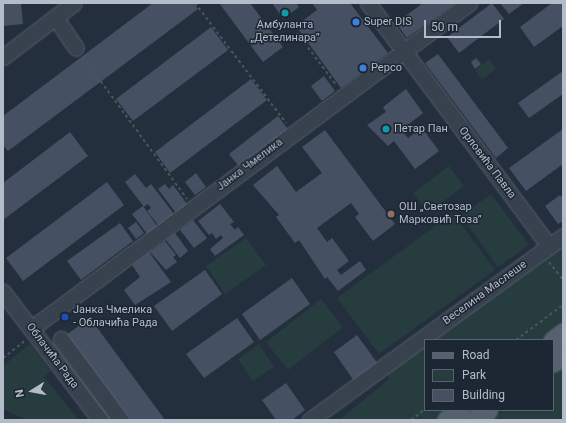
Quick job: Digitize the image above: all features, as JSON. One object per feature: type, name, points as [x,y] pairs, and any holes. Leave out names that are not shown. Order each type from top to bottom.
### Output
[{"type":"main road","points":[[554,340],[563,333]]},
{"type":"main road","points":[[554,361],[563,354]]},
{"type":"main road","points":[[447,420],[459,411]]},
{"type":"main road","points":[[475,420],[487,411]]},
{"type":"street","points":[[3,57],[74,3]]},
{"type":"street","name":"Орловића Павла","points":[[368,3],[545,249]]},
{"type":"street","name":"Јанка Чмелика","points":[[32,328],[293,132],[469,3]]},
{"type":"street","points":[[55,17],[76,48]]},
{"type":"street","name":"Веселина Маслеше","points":[[310,420],[563,236]]},
{"type":"street","name":"Облачића Рада","points":[[3,292],[32,328],[100,420]]},
{"type":"street","points":[[61,339],[121,420]]},
{"type":"path","points":[[195,3],[293,132]]},
{"type":"path","points":[[293,36],[297,33],[344,95]]},
{"type":"path","points":[[76,48],[193,207]]},
{"type":"path","points":[[545,249],[563,280]]},
{"type":"path","points":[[517,339],[563,305]]},
{"type":"path","points":[[3,358],[27,340],[32,328]]},
{"type":"path","points":[[411,420],[424,410]]},
{"type":"green space","points":[[489,59],[496,69],[482,80],[475,70]]},
{"type":"green space","points":[[449,166],[464,186],[428,213],[413,193]]},
{"type":"green space","points":[[491,194],[529,245],[498,267],[461,216]]},
{"type":"green space","points":[[453,213],[495,270],[379,354],[337,298]]},
{"type":"green space","points":[[246,238],[266,265],[225,294],[206,266]]},
{"type":"green space","points":[[563,243],[563,325],[544,339],[431,339]]},
{"type":"green space","points":[[321,299],[343,327],[288,370],[266,342]]},
{"type":"green space","points":[[30,344],[51,371],[44,377],[79,420],[26,420],[3,409],[3,366]]},
{"type":"green space","points":[[259,344],[274,367],[253,381],[238,359]]},
{"type":"green space","points":[[424,344],[424,411],[450,411],[438,420],[339,420],[389,379],[385,372]]},
{"type":"green space","points":[[563,365],[563,420],[491,420],[503,411],[554,411],[554,372]]},
{"type":"building","points":[[3,3],[21,3],[23,24],[3,26]]},
{"type":"building","points":[[153,3],[194,3],[198,9],[8,151],[3,145],[3,116]]},
{"type":"building","points":[[219,3],[250,3],[283,47],[263,62]]},
{"type":"building","name":"Амбуланта „Детелинара”","points":[[272,3],[296,3],[299,7],[283,19]]},
{"type":"building","points":[[312,3],[350,3],[388,53],[341,88],[296,26],[317,10]]},
{"type":"building","points":[[423,3],[456,3],[407,38],[396,23]]},
{"type":"building","points":[[492,3],[504,19],[459,53],[447,37]]},
{"type":"building","points":[[500,3],[524,3],[509,14]]},
{"type":"building","points":[[552,3],[563,3],[563,26],[534,47],[520,27]]},
{"type":"building","points":[[211,27],[228,50],[133,121],[116,99]]},
{"type":"building","points":[[438,54],[508,148],[496,158],[425,63]]},
{"type":"building","points":[[476,58],[481,64],[475,69],[471,62]]},
{"type":"building","points":[[563,71],[563,94],[529,118],[518,103]]},
{"type":"building","points":[[324,76],[335,91],[322,101],[311,86]]},
{"type":"building","points":[[251,79],[267,100],[170,173],[155,152]]},
{"type":"building","name":"Петар Пан","points":[[406,89],[423,113],[401,130],[408,138],[422,128],[439,151],[415,169],[394,141],[388,146],[367,125],[386,112],[383,107]]},
{"type":"building","points":[[278,116],[289,131],[241,169],[229,154]]},
{"type":"building","points":[[563,129],[563,164],[526,191],[509,168]]},
{"type":"building","points":[[325,130],[395,224],[373,241],[355,217],[359,214],[351,203],[317,228],[327,242],[332,238],[349,261],[337,270],[341,275],[360,261],[366,270],[338,291],[327,277],[325,279],[299,240],[295,243],[276,217],[279,215],[253,185],[277,166],[296,192],[322,173],[302,147]]},
{"type":"building","points":[[70,132],[88,156],[3,220],[3,183]]},
{"type":"building","points":[[196,173],[206,187],[195,195],[185,182]]},
{"type":"building","points":[[135,174],[146,188],[151,184],[174,214],[159,226],[147,211],[151,208],[148,204],[144,207],[125,182]]},
{"type":"building","points":[[107,182],[124,205],[23,281],[6,258]]},
{"type":"building","points":[[165,184],[169,189],[173,185],[187,204],[176,213],[158,189]]},
{"type":"building","points":[[560,195],[563,199],[563,221],[558,224],[545,206]]},
{"type":"building","points":[[220,204],[234,222],[230,224],[235,230],[238,227],[244,235],[215,256],[210,249],[223,238],[221,235],[216,239],[212,233],[209,235],[198,221]]},
{"type":"building","points":[[143,206],[158,227],[148,235],[132,214]]},
{"type":"building","points":[[193,220],[207,238],[194,248],[180,230]]},
{"type":"building","points":[[136,222],[144,233],[136,239],[128,228]]},
{"type":"building","points":[[120,223],[133,241],[81,280],[67,261]]},
{"type":"building","points":[[175,233],[188,251],[180,258],[166,240]]},
{"type":"building","points":[[165,241],[176,255],[173,257],[177,262],[166,270],[150,252]]},
{"type":"building","points":[[149,252],[171,282],[135,305],[124,290],[140,277],[132,265]]},
{"type":"building","points":[[205,270],[222,294],[172,331],[154,306]]},
{"type":"building","points":[[292,278],[310,304],[260,340],[242,314]]},
{"type":"building","points":[[90,318],[165,420],[129,420],[66,335]]},
{"type":"building","points":[[237,318],[254,342],[204,378],[186,354]]},
{"type":"building","points":[[357,335],[378,364],[354,381],[334,352]]},
{"type":"building","points":[[286,383],[305,410],[292,420],[276,420],[262,400]]},
{"type":"place","name":"Амбуланта „Детелинара”","points":[[285,13]]},
{"type":"place","name":"Super DIS","points":[[356,22]]},
{"type":"place","name":"Pepco","points":[[363,68]]},
{"type":"place","name":"Петар Пан","points":[[386,129]]},
{"type":"place","name":"ОШ „Светозар Марковић Тоза”","points":[[391,214]]},
{"type":"place","name":"Јанка Чмелика - Облачића Рада","points":[[65,317]]}]
